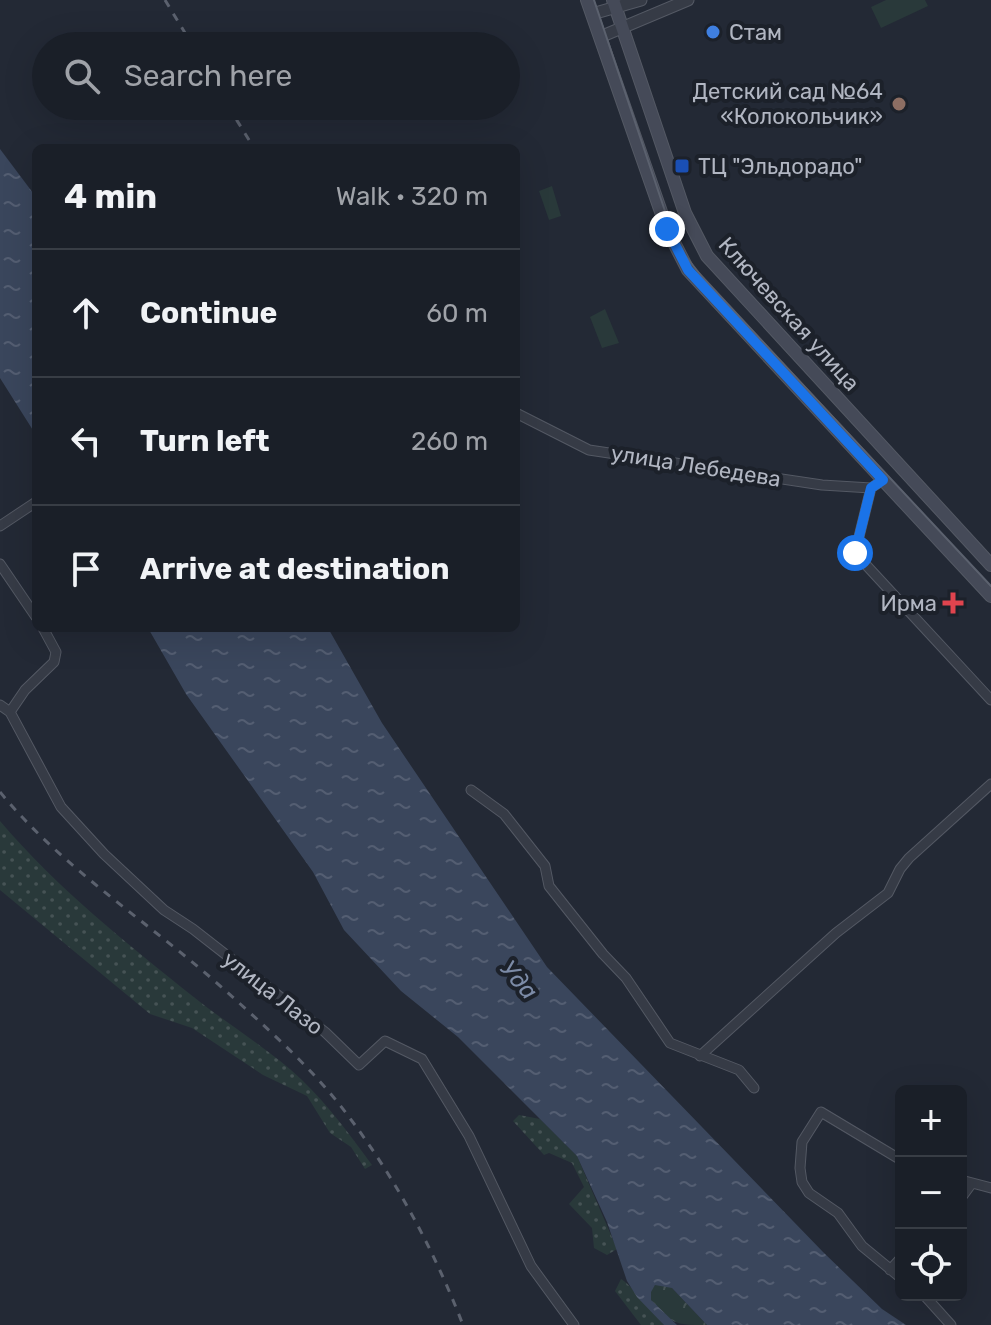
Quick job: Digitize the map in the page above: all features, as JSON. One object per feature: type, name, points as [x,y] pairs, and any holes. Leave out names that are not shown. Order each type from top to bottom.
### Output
[{"type":"main road","name":"Ключевская улица","points":[[587,0],[667,229],[688,270],[991,596]]},
{"type":"main road","name":"Ключевская улица","points":[[614,3],[685,213],[707,256],[991,565]]},
{"type":"street","points":[[592,14],[614,3],[641,0]]},
{"type":"street","points":[[600,37],[688,0]]},
{"type":"street","name":"улица Лебедева","points":[[520,415],[589,450],[822,485],[871,488]]},
{"type":"street","points":[[883,480],[871,488],[855,553],[991,700]]},
{"type":"street","points":[[0,526],[32,505]]},
{"type":"street","points":[[0,564],[32,611]]},
{"type":"street","points":[[0,705],[10,712],[25,690],[54,662],[56,652],[45,632]]},
{"type":"street","name":"улица Лазо","points":[[10,712],[61,807],[104,854],[164,910],[325,1032],[359,1065],[385,1041],[422,1059],[469,1136],[531,1266],[574,1325]]},
{"type":"street","points":[[700,1056],[836,933],[888,893],[909,858],[991,784]]},
{"type":"street","points":[[471,790],[504,814],[545,866],[549,886],[626,978],[670,1043],[739,1070],[754,1088]]},
{"type":"street","points":[[895,1274],[862,1246],[838,1213],[809,1193],[802,1182],[800,1152],[802,1142],[821,1112],[896,1157]]},
{"type":"street","points":[[967,1182],[991,1188]]},
{"type":"street","points":[[967,1190],[972,1183]]},
{"type":"street","points":[[890,1270],[895,1265]]},
{"type":"street","points":[[929,1301],[951,1325]]},
{"type":"green space","points":[[886,0],[925,0],[928,6],[881,28],[871,7]]},
{"type":"green space","points":[[552,186],[561,216],[549,220],[539,191]]},
{"type":"green space","points":[[605,309],[619,343],[602,348],[590,317]]},
{"type":"green space","points":[[0,821],[45,869],[118,935],[302,1080],[330,1110],[372,1165],[365,1169],[351,1147],[330,1133],[307,1096],[263,1075],[192,1028],[150,1014],[0,890]]},
{"type":"green space","points":[[519,1115],[540,1119],[577,1156],[617,1249],[607,1255],[594,1248],[592,1228],[569,1204],[584,1187],[572,1163],[549,1153],[544,1155],[513,1121]]},
{"type":"green space","points":[[621,1279],[664,1325],[641,1325],[615,1291]]},
{"type":"green space","points":[[655,1285],[672,1288],[707,1325],[674,1322],[664,1314],[651,1300],[650,1292]]},
{"type":"water","points":[[0,149],[32,192],[32,429],[0,378]]},
{"type":"water","name":"Уда","points":[[150,632],[330,632],[382,723],[547,967],[823,1252],[882,1309],[906,1325],[707,1325],[672,1288],[655,1285],[651,1300],[677,1325],[664,1325],[637,1297],[627,1281],[607,1222],[577,1156],[458,1037],[401,991],[344,930],[313,872],[186,694]]},
{"type":"tram line","points":[[594,0],[669,223],[685,255],[702,277],[991,586]]},
{"type":"railway","points":[[165,0],[184,32]]},
{"type":"railway","points":[[237,120],[252,144]]},
{"type":"railway","points":[[0,792],[52,847],[227,992],[319,1081],[364,1137],[397,1188],[426,1242],[463,1325]]},
{"type":"place","name":"Стам","points":[[713,32]]},
{"type":"place","name":"Детский сад №64 «Колокольчик»","points":[[899,104]]},
{"type":"place","name":"ТЦ \"Эльдорадо\"","points":[[682,166]]},
{"type":"place","name":"Ирма","points":[[953,603]]},
{"type":"route","points":[[667,229],[688,270],[883,480],[871,488],[855,553]]}]
